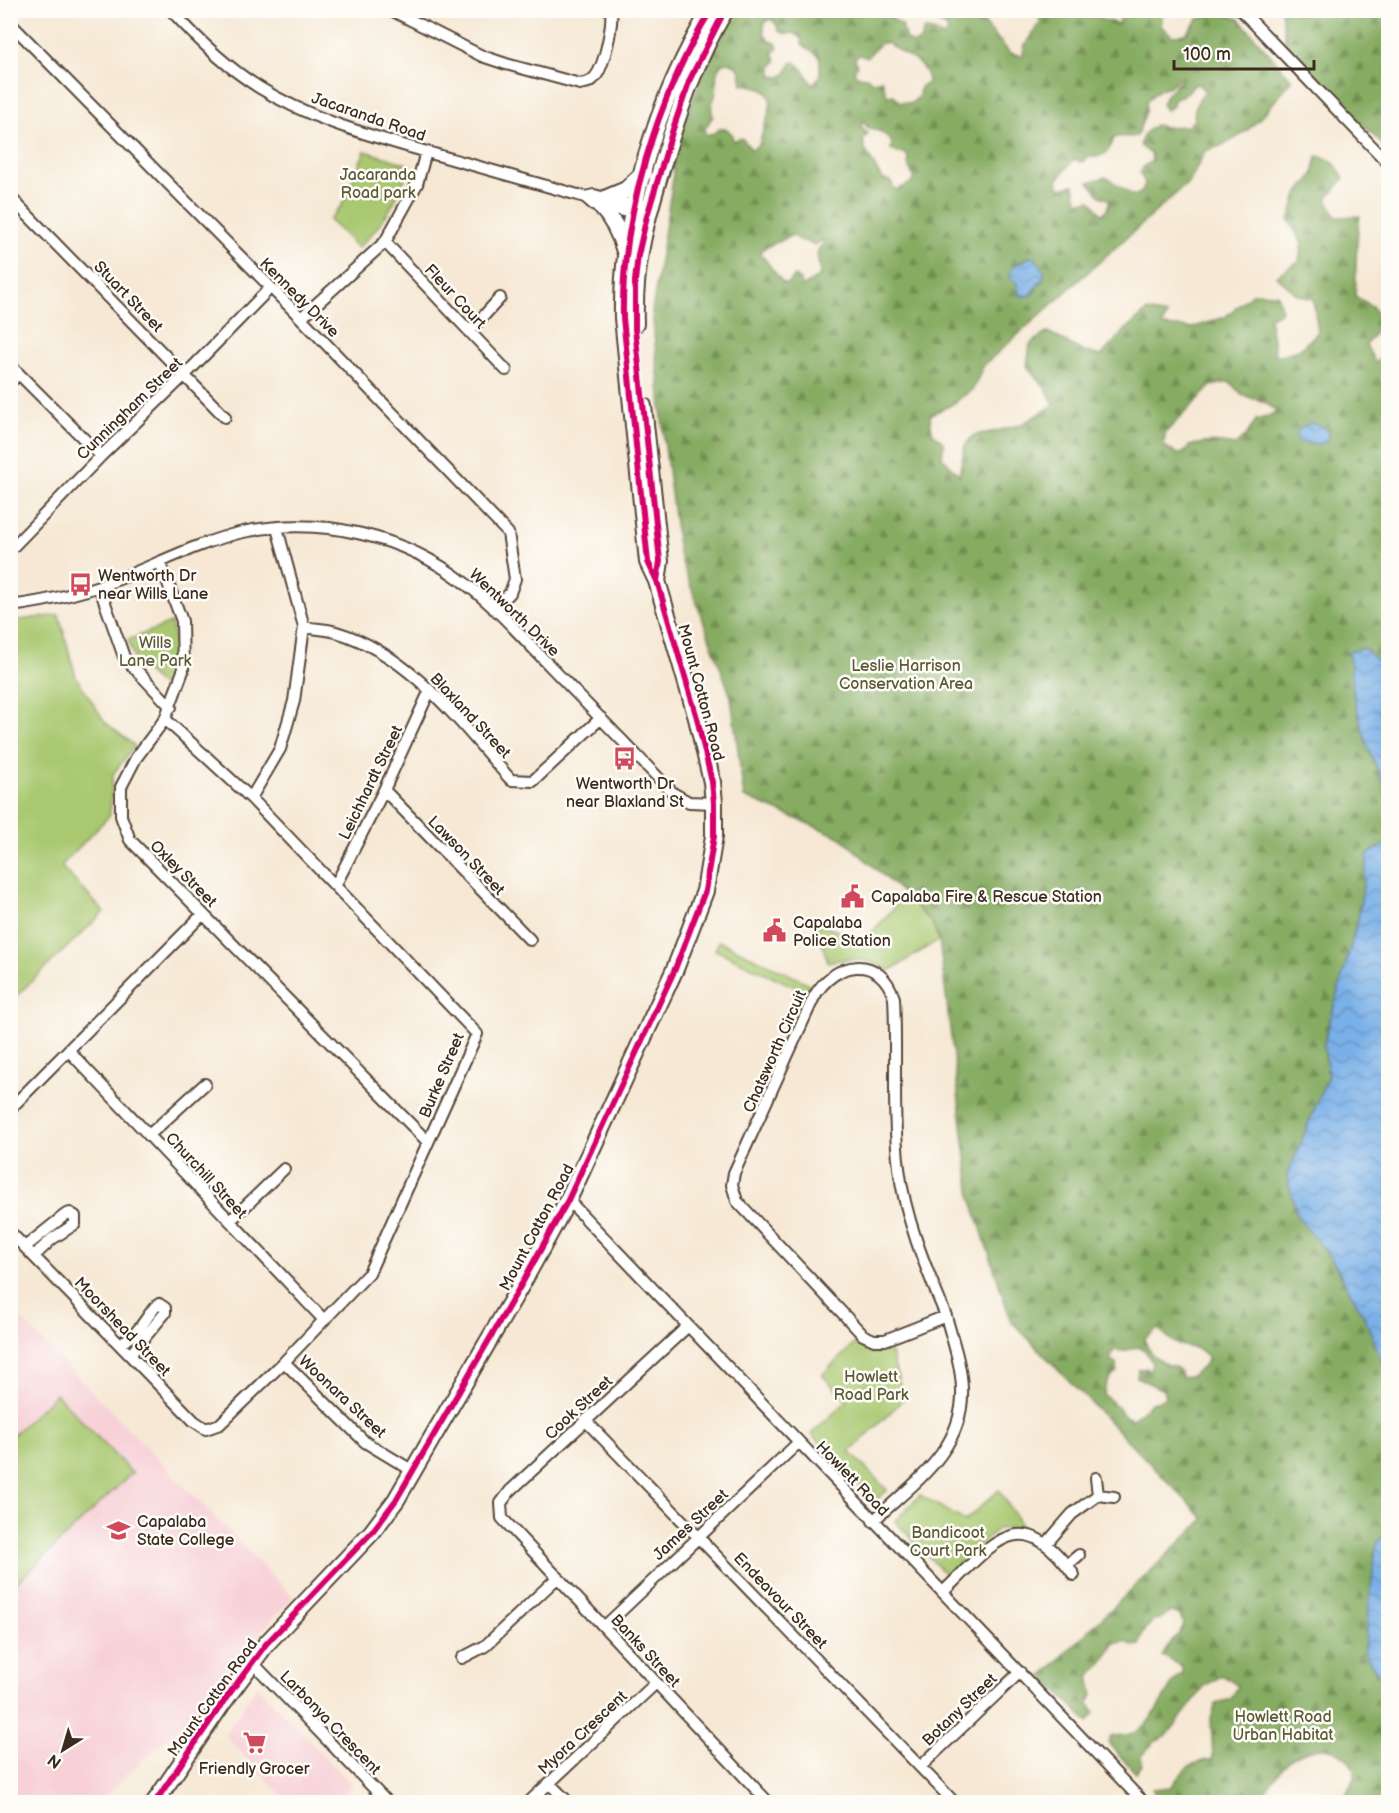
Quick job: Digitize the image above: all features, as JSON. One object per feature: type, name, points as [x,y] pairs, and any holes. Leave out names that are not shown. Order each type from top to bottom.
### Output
[{"type":"main road","name":"Mount Cotton Road","points":[[657,581],[660,561],[634,310],[634,281],[638,255],[643,174],[676,78],[711,10]]},
{"type":"main road","name":"Mount Cotton Road","points":[[155,1803],[221,1705],[266,1644],[372,1532],[396,1500],[568,1200],[691,932],[705,891],[714,836],[714,803],[710,772],[698,718],[657,581],[648,561],[623,318],[626,252],[690,79],[725,10]]},
{"type":"main road","points":[[626,252],[612,218],[597,200],[626,190],[643,174]]},
{"type":"street","name":"Jacaranda Road","points":[[171,10],[214,55],[260,88],[289,104],[366,135],[641,211]]},
{"type":"street","points":[[391,10],[482,56],[580,84],[591,81],[598,72],[612,21],[611,10]]},
{"type":"street","points":[[1241,10],[1389,163]]},
{"type":"street","name":"Kennedy Drive","points":[[10,23],[301,318],[508,533],[514,579],[510,593],[494,609]]},
{"type":"street","points":[[301,318],[384,242],[417,184],[426,152]]},
{"type":"street","name":"Stuart Street","points":[[10,197],[225,417]]},
{"type":"street","name":"Fleur Court","points":[[384,242],[506,370]]},
{"type":"street","name":"Cunningham Street","points":[[10,550],[270,288]]},
{"type":"street","points":[[469,332],[500,298]]},
{"type":"street","points":[[10,364],[101,456]]},
{"type":"street","points":[[10,382],[19,374]]},
{"type":"street","points":[[251,798],[280,749],[294,701],[304,627],[277,528]]},
{"type":"street","name":"Wentworth Drive","points":[[10,606],[71,595],[242,532],[277,528],[353,531],[393,544],[428,559],[452,574],[494,609],[675,794],[689,801],[714,803]]},
{"type":"street","name":"Oxley Street","points":[[160,562],[180,610],[183,627],[183,671],[171,707],[135,758],[121,787],[121,816],[130,840],[428,1142]]},
{"type":"street","points":[[99,586],[124,657],[171,707]]},
{"type":"street","name":"Blaxland Street","points":[[304,627],[336,632],[381,651],[430,690],[511,780],[533,781],[601,718]]},
{"type":"street","name":"Leichhardt Street","points":[[335,886],[384,790],[430,690]]},
{"type":"street","name":"Burke Street","points":[[165,718],[251,798],[477,1034],[369,1273],[284,1362],[220,1424]]},
{"type":"street","name":"Lawson Street","points":[[384,790],[530,940]]},
{"type":"street","points":[[10,1109],[203,914]]},
{"type":"street","name":"Chatsworth Circuit","points":[[873,1521],[942,1455],[954,1434],[960,1416],[962,1388],[958,1362],[945,1316],[910,1223],[898,1167],[894,998],[891,986],[883,977],[869,968],[852,967],[828,978],[814,997],[734,1173],[732,1185],[737,1201],[863,1335],[874,1340],[885,1340],[945,1316]]},
{"type":"street","name":"Churchill Street","points":[[69,1051],[324,1320]]},
{"type":"street","points":[[149,1135],[205,1084]]},
{"type":"street","points":[[230,1221],[284,1169]]},
{"type":"street","name":"Howlett Road","points":[[568,1200],[1143,1803]]},
{"type":"street","points":[[25,1247],[65,1215],[75,1216],[75,1224],[52,1239],[34,1256]]},
{"type":"street","name":"Moorshead Street","points":[[10,1232],[199,1426],[206,1429],[220,1424]]},
{"type":"street","points":[[119,1343],[135,1334],[155,1307],[159,1304],[165,1308],[165,1313],[130,1355]]},
{"type":"street","name":"Cook Street","points":[[502,1518],[501,1503],[510,1491],[688,1326]]},
{"type":"street","name":"Woonara Street","points":[[284,1362],[365,1442],[413,1471]]},
{"type":"street","name":"Endeavour Street","points":[[585,1420],[954,1803]]},
{"type":"street","name":"James Street","points":[[604,1627],[798,1443]]},
{"type":"street","points":[[1096,1478],[1098,1495]]},
{"type":"street","points":[[1047,1543],[1072,1514],[1098,1495],[1114,1497]]},
{"type":"street","name":"Banks Street","points":[[502,1518],[768,1803]]},
{"type":"street","points":[[943,1592],[996,1542],[1012,1535],[1029,1535],[1047,1543],[1074,1575]]},
{"type":"street","points":[[1067,1564],[1079,1556]]},
{"type":"street","points":[[462,1658],[485,1646],[558,1577]]},
{"type":"street","name":"Larbonya Crescent","points":[[253,1663],[387,1803]]},
{"type":"street","name":"Botany Street","points":[[920,1767],[1020,1672]]},
{"type":"street","name":"Myora Crescent","points":[[529,1803],[656,1683]]},
{"type":"street","points":[[549,1783],[568,1803]]},
{"type":"shaded area","name":"Capalaba State College","points":[[10,1308],[293,1597],[237,1658],[200,1707],[98,1802],[11,1802]]},
{"type":"shaded area","points":[[257,1686],[352,1785],[339,1802],[289,1802],[224,1735]]},
{"type":"green space","points":[[734,11],[880,11],[902,25],[906,40],[913,44],[920,41],[924,30],[935,31],[942,37],[948,32],[946,27],[935,21],[934,11],[974,11],[1010,53],[1023,56],[1024,46],[1041,21],[1033,11],[1091,11],[1101,19],[1119,24],[1120,11],[1163,11],[1161,26],[1173,36],[1186,34],[1198,19],[1220,12],[1239,19],[1292,80],[1254,124],[1233,140],[1205,151],[1190,181],[984,365],[973,389],[951,405],[930,415],[932,432],[944,443],[942,457],[959,475],[965,445],[974,435],[1022,424],[1054,405],[1046,389],[1027,366],[1030,344],[1048,332],[1082,351],[1101,356],[1147,311],[1167,315],[1162,326],[1192,328],[1225,317],[1253,293],[1277,294],[1282,311],[1269,318],[1276,356],[1299,350],[1318,332],[1313,299],[1298,295],[1276,276],[1299,261],[1302,243],[1289,220],[1297,195],[1313,175],[1317,156],[1333,162],[1344,178],[1327,199],[1336,217],[1360,216],[1355,296],[1372,306],[1383,322],[1366,345],[1375,362],[1388,351],[1388,672],[1350,651],[1354,698],[1367,745],[1385,787],[1388,805],[1388,843],[1368,854],[1358,919],[1324,1043],[1328,1076],[1287,1176],[1299,1217],[1331,1258],[1364,1316],[1388,1376],[1388,1527],[1376,1546],[1364,1651],[1388,1690],[1388,1802],[1342,1802],[1352,1783],[1354,1771],[1349,1761],[1339,1753],[1323,1748],[1291,1759],[1256,1802],[1160,1802],[1152,1789],[1171,1787],[1188,1767],[1213,1759],[1211,1719],[1216,1703],[1231,1699],[1238,1686],[1222,1675],[1205,1686],[1166,1737],[1154,1742],[1141,1756],[1142,1765],[1136,1773],[1108,1743],[1111,1737],[1130,1734],[1143,1727],[1182,1672],[1182,1666],[1162,1656],[1183,1627],[1184,1622],[1177,1614],[1170,1612],[1160,1619],[1153,1620],[1142,1635],[1140,1645],[1132,1646],[1127,1642],[1115,1643],[1099,1667],[1089,1676],[1093,1695],[1088,1702],[1095,1713],[1088,1722],[1042,1676],[1204,1519],[1011,1321],[971,1198],[939,940],[932,923],[905,895],[840,837],[744,797],[731,697],[679,554],[664,440],[652,311],[673,178],[674,152],[702,75]],"holes":[[[770,18],[779,31],[787,34],[795,33],[801,39],[802,44],[820,57],[820,77],[812,84],[802,68],[795,62],[791,63],[787,72],[781,77],[772,76],[772,67],[776,61],[773,52],[778,48],[776,43],[768,40],[764,32],[764,24]],[[881,43],[888,43],[919,63],[927,75],[928,83],[920,87],[919,96],[912,103],[899,102],[894,95],[887,96],[882,80],[872,82],[867,77],[857,76],[854,72],[857,65],[855,58],[859,55],[867,57]],[[730,62],[739,69],[742,84],[756,87],[770,97],[769,113],[760,143],[752,150],[742,138],[733,141],[732,134],[727,129],[719,129],[706,135],[704,130],[713,116],[712,106],[719,67],[722,63]],[[1184,76],[1166,95],[1162,104],[1166,110],[1173,106],[1174,100],[1189,91],[1192,86],[1198,84],[1205,91],[1196,104],[1194,120],[1188,126],[1155,125],[1143,135],[1140,146],[1151,154],[1152,161],[1144,166],[1140,173],[1145,183],[1142,192],[1134,196],[1106,177],[1089,182],[1100,196],[1110,200],[1102,215],[1091,200],[1077,199],[1074,185],[1060,188],[1057,180],[1074,159],[1080,162],[1085,161],[1086,157],[1101,156],[1108,151],[1114,138],[1137,136],[1146,111],[1146,103],[1162,89],[1169,87],[1178,78]],[[863,121],[867,127],[886,136],[892,143],[891,149],[898,153],[905,153],[914,178],[911,183],[897,190],[891,181],[882,179],[865,149],[863,140],[868,133],[861,125]],[[793,235],[814,245],[823,240],[824,244],[817,254],[820,276],[802,287],[800,280],[795,276],[788,283],[783,283],[760,253],[764,248]],[[1032,256],[1038,261],[1043,281],[1037,286],[1034,294],[1025,297],[1019,294],[1017,263]],[[1229,382],[1243,395],[1266,403],[1276,411],[1256,420],[1246,436],[1235,445],[1201,444],[1189,446],[1184,453],[1177,454],[1164,446],[1165,433],[1211,386]],[[1158,1329],[1173,1342],[1197,1349],[1209,1358],[1198,1371],[1182,1377],[1177,1368],[1160,1361],[1144,1339]],[[1137,1347],[1145,1350],[1152,1363],[1150,1370],[1146,1368],[1138,1370],[1137,1377],[1163,1390],[1165,1397],[1151,1403],[1133,1419],[1124,1416],[1117,1406],[1104,1395],[1108,1382],[1117,1372],[1116,1364],[1110,1361],[1114,1350],[1124,1351]]]},
{"type":"green space","points":[[1281,11],[1388,11],[1388,151],[1286,44]]},
{"type":"green space","name":"Jacaranda Road park","points":[[365,151],[410,165],[390,210],[358,248],[329,220],[342,205]]},
{"type":"green space","points":[[59,615],[76,677],[105,722],[135,746],[113,774],[110,815],[61,866],[104,912],[11,1001],[11,621]]},
{"type":"green space","name":"Wills Lane Park","points":[[171,623],[175,657],[171,683],[167,691],[135,661],[128,640]]},
{"type":"green space","points":[[905,895],[932,923],[939,940],[889,971],[867,961],[845,959],[828,962],[815,922],[864,941]]},
{"type":"green space","points":[[719,941],[810,984],[806,992],[715,950]]},
{"type":"green space","name":"Howlett Road Park","points":[[855,1343],[873,1354],[890,1350],[904,1399],[850,1452],[887,1490],[874,1500],[811,1434],[847,1401],[822,1375]]},
{"type":"green space","points":[[56,1394],[132,1473],[11,1588],[11,1437]]},
{"type":"green space","name":"Bandicoot Court Park","points":[[999,1490],[1022,1527],[997,1529],[949,1574],[945,1574],[895,1521],[920,1495],[965,1521]]},
{"type":"water","points":[[1033,256],[1045,274],[1032,294],[1026,297],[1019,294],[1017,283],[1010,278],[1010,273],[1017,264]]},
{"type":"water","points":[[1311,423],[1323,427],[1329,433],[1328,441],[1321,444],[1298,442],[1296,435],[1300,428]]},
{"type":"water","points":[[1364,648],[1388,672],[1388,805],[1385,787],[1367,745],[1354,698],[1349,651]]},
{"type":"water","points":[[1388,843],[1388,1376],[1364,1316],[1331,1258],[1298,1217],[1287,1176],[1328,1076],[1324,1043],[1358,919],[1368,854]]},
{"type":"water","points":[[1388,1527],[1388,1690],[1364,1651],[1376,1546]]},
{"type":"cycle path","points":[[155,1802],[266,1644],[372,1532],[396,1500],[568,1200],[675,969],[705,891],[714,836],[712,782],[697,718],[657,581],[648,562],[623,318],[628,239],[646,158],[674,81],[711,10]]},
{"type":"cycle path","points":[[657,581],[660,561],[635,329],[635,281],[638,255],[647,216],[690,79],[725,10]]},
{"type":"place","name":"Wentworth Dr near Wills Lane","points":[[80,584]]},
{"type":"place","name":"Wentworth Dr near Blaxland St","points":[[625,758]]},
{"type":"place","name":"Capalaba Fire & Rescue Station","points":[[853,896]]},
{"type":"place","name":"Capalaba Police Station","points":[[775,931]]},
{"type":"place","name":"Capalaba State College","points":[[119,1530]]},
{"type":"place","name":"Friendly Grocer","points":[[254,1743]]},
{"type":"park label","name":"Leslie Harrison Conservation Area","points":[[906,674]]},
{"type":"park label","name":"Howlett Road Urban Habitat","points":[[1283,1725]]}]
